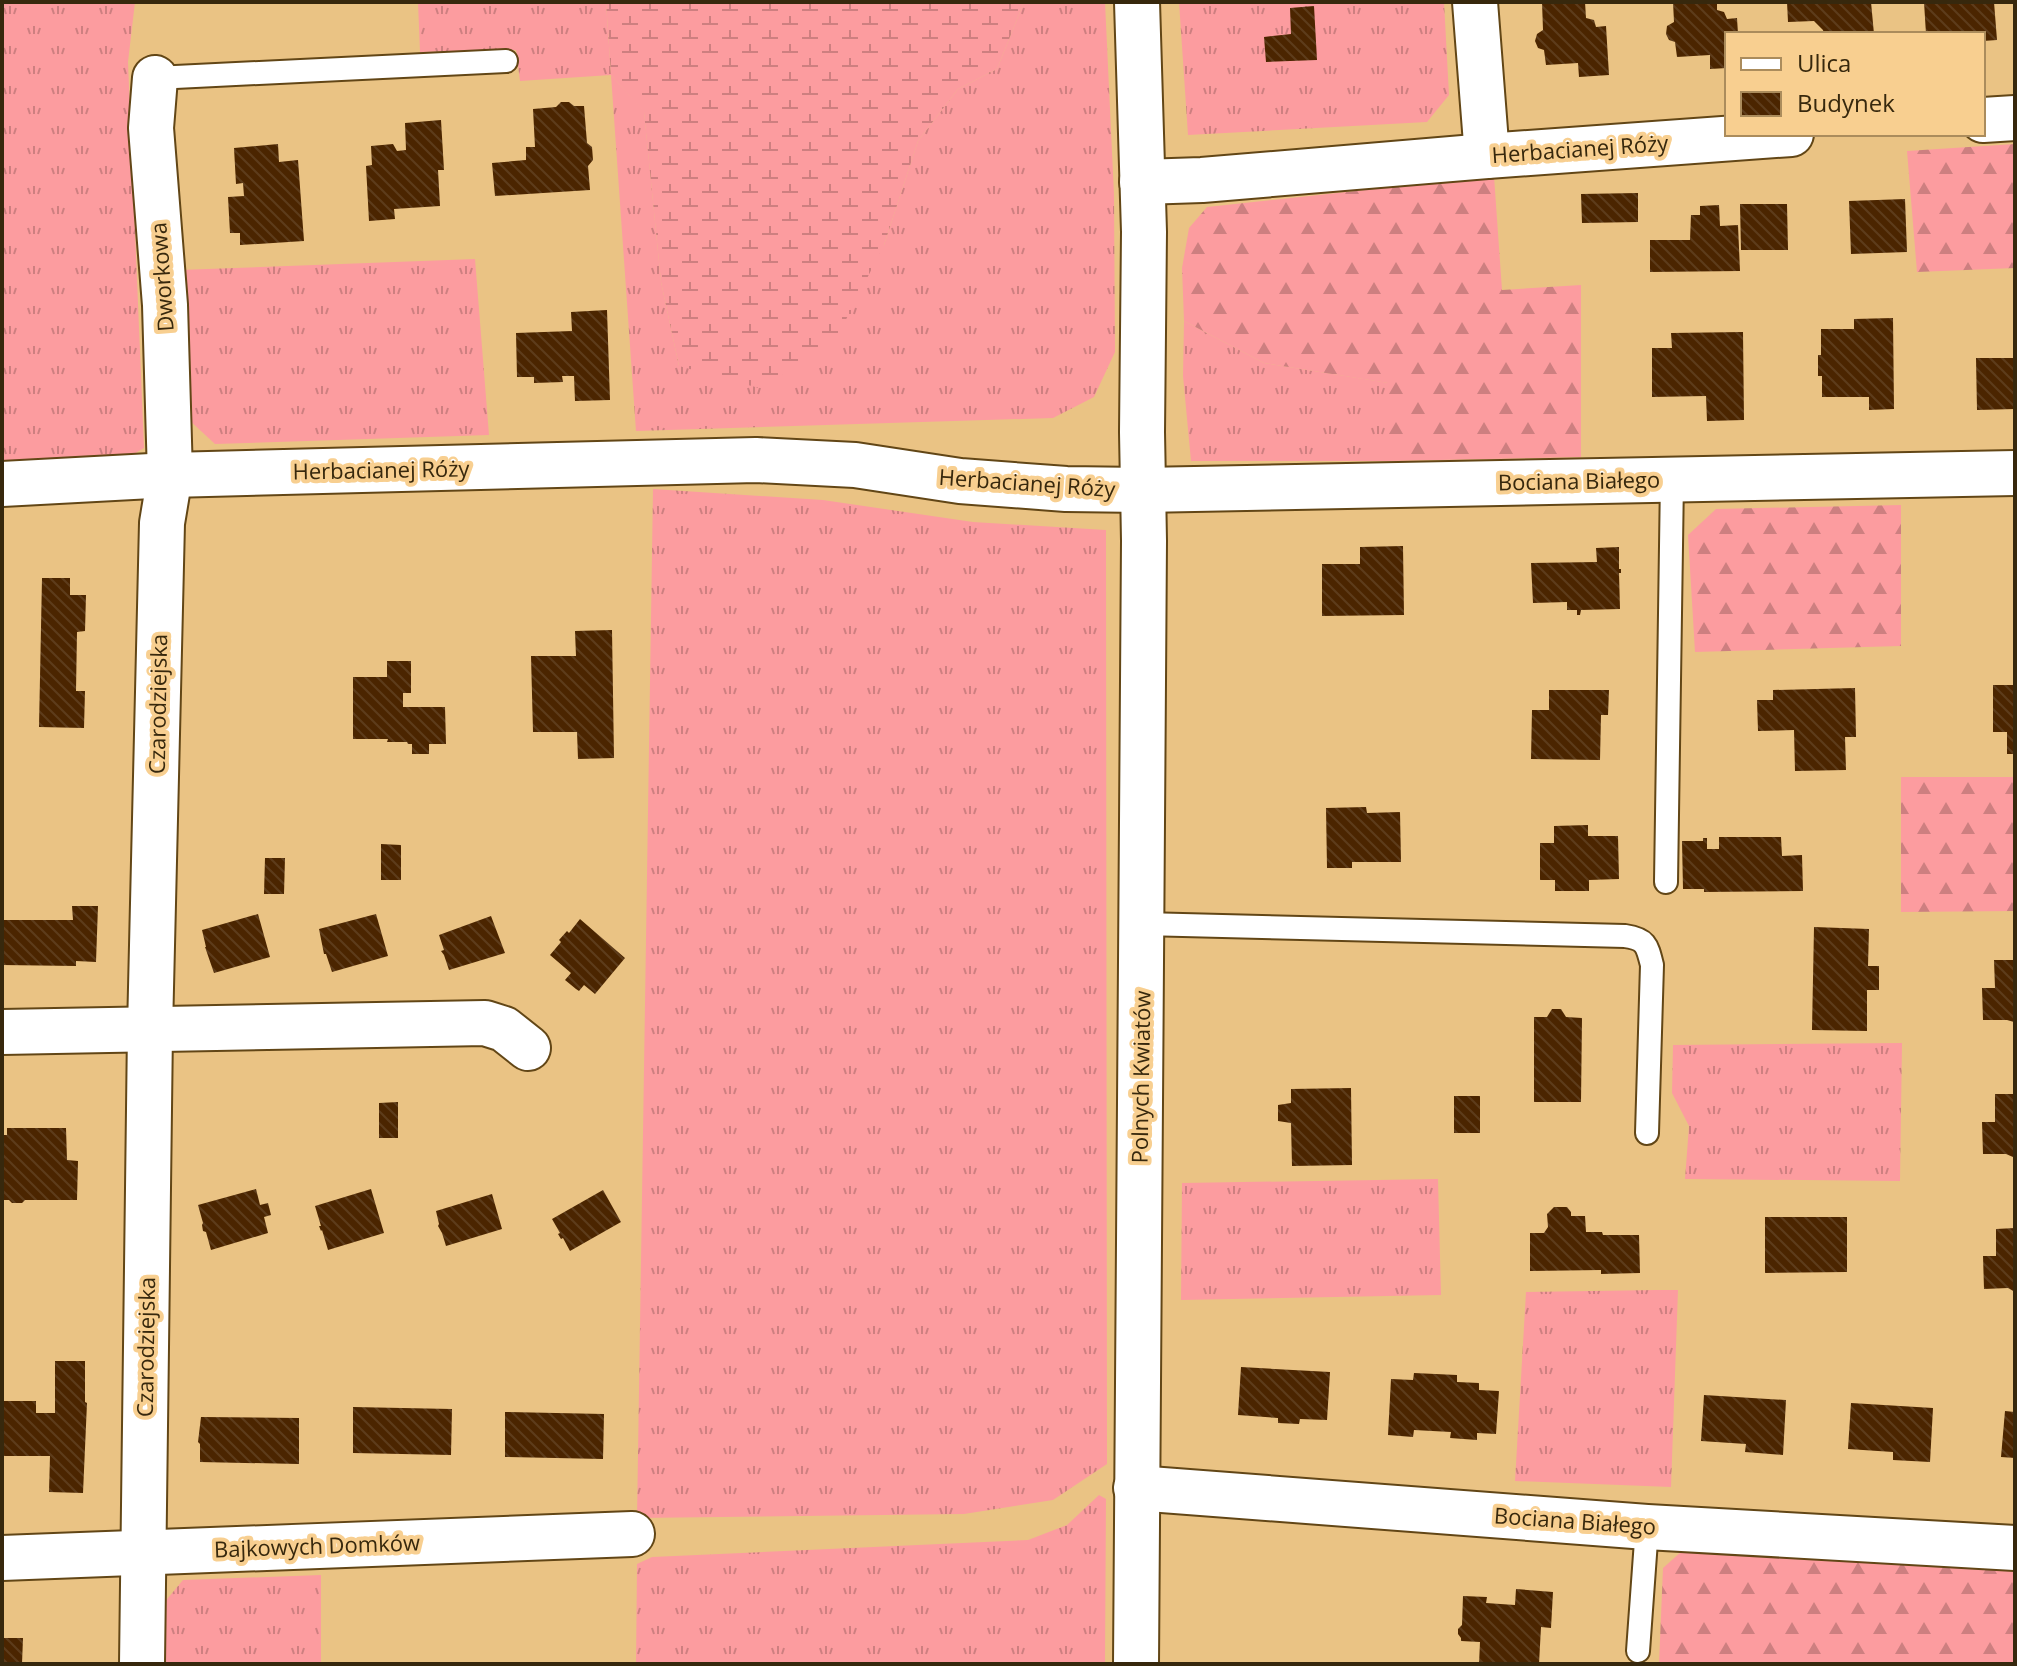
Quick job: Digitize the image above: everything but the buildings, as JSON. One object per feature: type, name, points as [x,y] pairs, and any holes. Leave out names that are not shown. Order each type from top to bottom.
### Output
[{"type":"street","points":[[1137,2],[1142,182]]},
{"type":"street","points":[[1475,2],[1487,156]]},
{"type":"street","name":"Dworkowa","points":[[155,78],[151,128],[165,305],[170,475]]},
{"type":"street","points":[[1985,120],[2015,118]]},
{"type":"street","name":"Herbacianej Róży","points":[[2,484],[170,475],[756,460],[855,465],[975,482],[1066,489],[1143,490],[1142,182],[1202,180],[1763,136]]},
{"type":"street","name":"Bociana Białego","points":[[1143,490],[2015,473]]},
{"type":"street","name":"Czarodziejska","points":[[142,1664],[150,1030],[162,523],[170,475]]},
{"type":"street","name":"Polnych Kwiatów","points":[[1136,1664],[1143,924],[1143,490]]},
{"type":"street","points":[[2,1032],[485,1023],[504,1029],[528,1048]]},
{"type":"street","name":"Bociana Białego","points":[[1136,1488],[1647,1527],[2015,1548]]},
{"type":"street","name":"Bajkowych Domków","points":[[2,1558],[632,1534]]},
{"type":"lane","points":[[155,78],[506,61]]},
{"type":"lane","points":[[1666,882],[1672,479]]},
{"type":"lane","points":[[1143,924],[1639,937],[1648,947],[1652,965],[1647,1133]]},
{"type":"lane","points":[[1638,1651],[1647,1527]]},
{"type":"green space","points":[[2,2],[135,2],[128,62],[144,448],[122,461],[2,467]]},
{"type":"green space","points":[[418,2],[606,2],[611,75],[520,81],[516,50],[420,52]]},
{"type":"green space","points":[[606,2],[1024,2],[997,69],[958,89],[918,141],[884,245],[832,347],[759,388],[679,366],[661,282],[644,112],[611,75]]},
{"type":"green space","points":[[1024,2],[1105,2],[1114,195],[1115,352],[1094,397],[1053,418],[636,431],[611,75],[644,111],[661,282],[679,366],[884,245],[918,141],[958,89],[997,69]]},
{"type":"green space","points":[[1179,2],[1444,2],[1449,95],[1427,122],[1188,135]]},
{"type":"green space","points":[[2015,144],[2015,268],[1917,272],[1907,151]]},
{"type":"green space","points":[[1494,176],[1502,290],[1581,285],[1581,457],[1388,461],[1388,383],[1264,363],[1184,321],[1182,268],[1189,228],[1207,207]]},
{"type":"green space","points":[[475,259],[489,435],[215,444],[188,419],[179,270]]},
{"type":"green space","points":[[1184,321],[1264,363],[1389,383],[1388,461],[1191,461],[1183,376]]},
{"type":"green space","points":[[653,489],[823,500],[973,522],[1106,530],[1107,1464],[1053,1500],[964,1514],[637,1518]]},
{"type":"green space","points":[[1901,505],[1901,646],[1695,652],[1688,535],[1716,509]]},
{"type":"green space","points":[[1901,777],[2015,777],[2015,911],[1901,912]]},
{"type":"green space","points":[[1902,1043],[1900,1181],[1685,1179],[1689,1126],[1672,1093],[1673,1045]]},
{"type":"green space","points":[[1438,1179],[1441,1295],[1181,1300],[1182,1183]]},
{"type":"green space","points":[[1678,1290],[1671,1487],[1515,1481],[1526,1292]]},
{"type":"green space","points":[[1099,1495],[1106,1499],[1105,1664],[636,1664],[637,1564],[652,1557],[1028,1540],[1067,1525]]},
{"type":"green space","points":[[1691,1543],[2015,1562],[2015,1664],[1659,1664],[1663,1568]]},
{"type":"green space","points":[[321,1575],[321,1664],[162,1664],[163,1604],[183,1580]]}]
